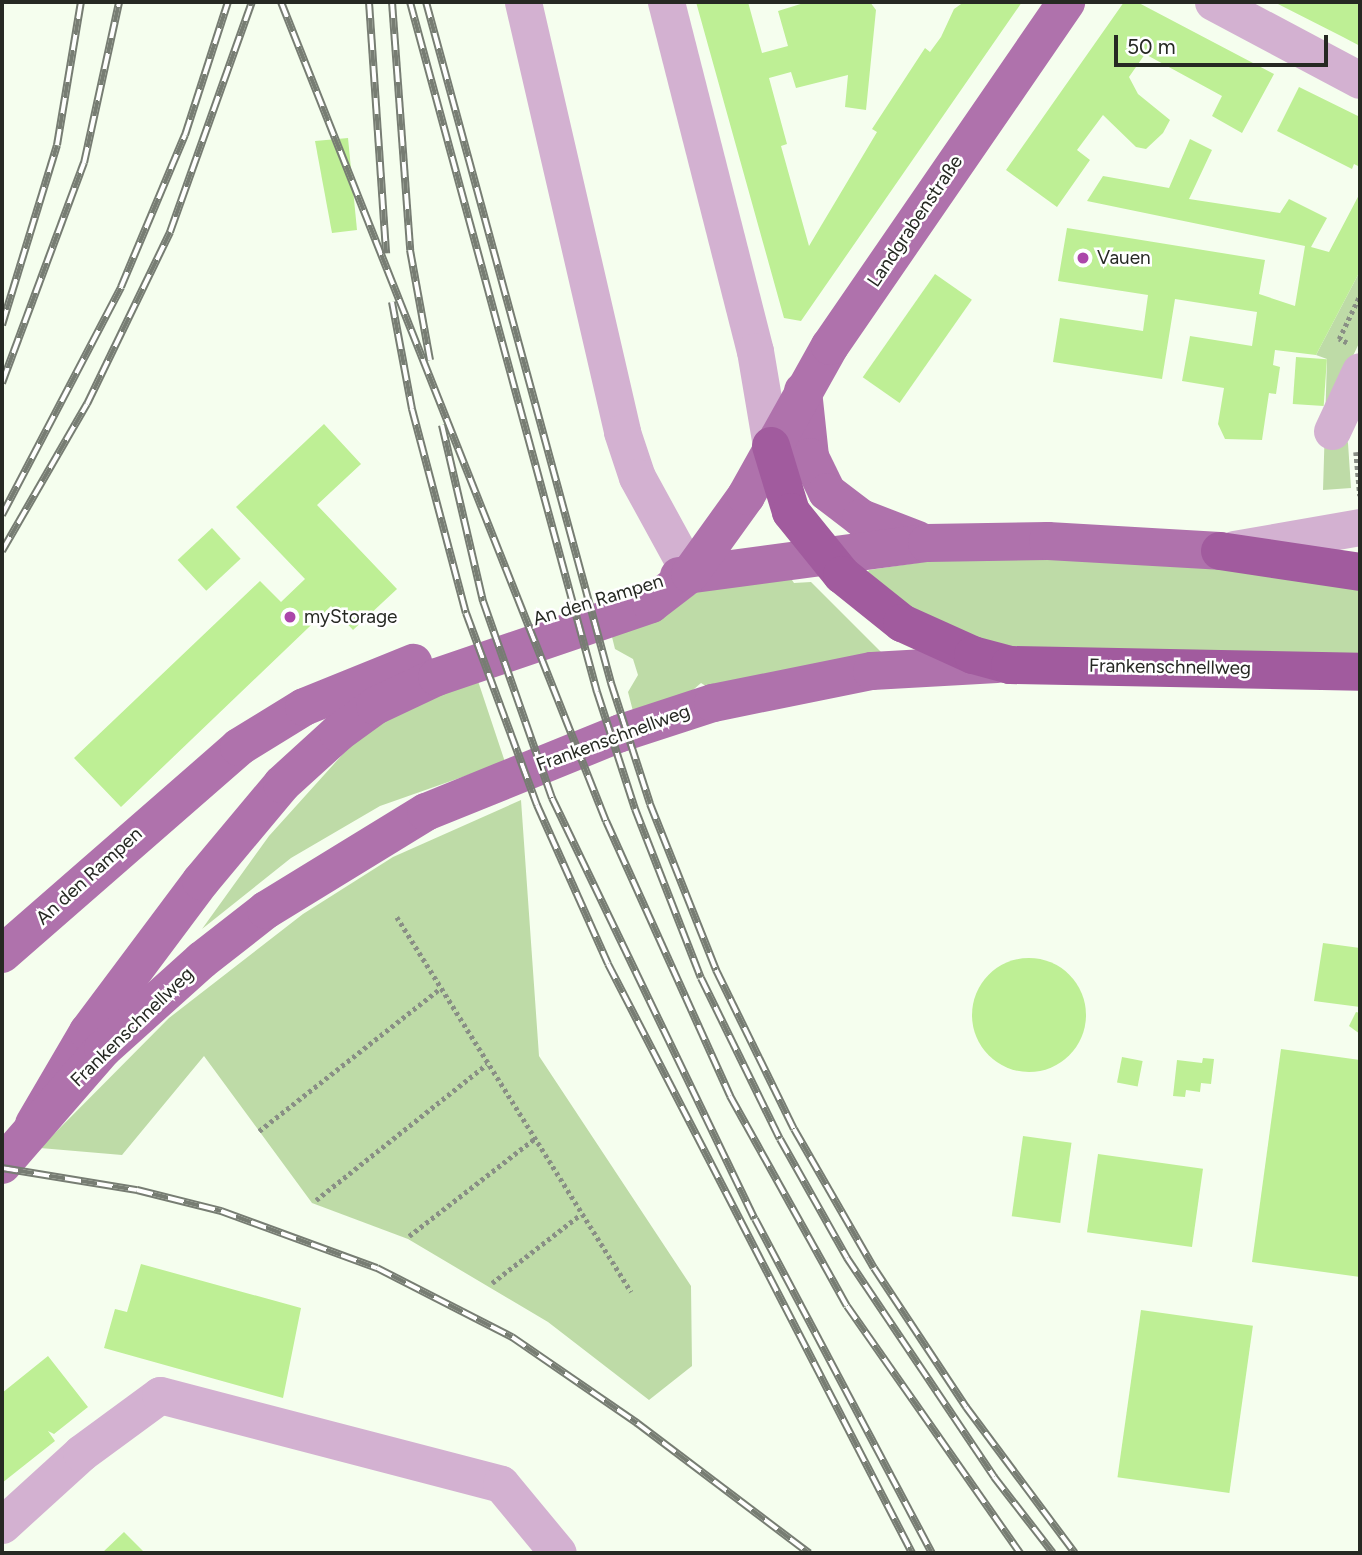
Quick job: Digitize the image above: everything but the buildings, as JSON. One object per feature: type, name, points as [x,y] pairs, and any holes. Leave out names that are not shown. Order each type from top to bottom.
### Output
[{"type":"highway","points":[[771,446],[783,495],[822,554],[872,603],[902,622],[998,664]]},
{"type":"highway","points":[[1220,551],[1360,572]]},
{"type":"highway","name":"Frankenschnellweg","points":[[998,664],[1360,672]]},
{"type":"main road","name":"Landgrabenstraße","points":[[771,446],[803,391],[1066,2]]},
{"type":"main road","points":[[803,391],[810,457],[827,492],[861,518],[927,543]]},
{"type":"main road","name":"An den Rampen","points":[[2,954],[212,768],[304,707],[621,589],[690,575],[739,507],[771,446]]},
{"type":"main road","points":[[34,1124],[88,1032],[201,881],[282,784],[338,733],[375,706],[437,677],[651,604],[690,575],[822,554],[927,543],[1122,543],[1220,551]]},
{"type":"main road","name":"Frankenschnellweg","points":[[2,1165],[34,1124],[119,1034],[234,934],[324,871],[426,812],[621,733],[749,694],[872,671],[998,664]]},
{"type":"street","points":[[523,2],[622,432],[638,477],[690,575]]},
{"type":"street","points":[[666,2],[755,351],[771,446]]},
{"type":"street","points":[[1213,2],[1360,80]]},
{"type":"street","points":[[1332,431],[1360,371]]},
{"type":"street","points":[[1220,551],[1360,527]]},
{"type":"street","points":[[2,1525],[80,1453],[160,1395],[501,1484],[558,1553]]},
{"type":"path","points":[[1360,295],[1339,340],[1360,350]]},
{"type":"path","points":[[1332,431],[1355,443],[1360,497]]},
{"type":"path","points":[[397,917],[580,1215],[631,1292]]},
{"type":"path","points":[[259,1131],[441,988]]},
{"type":"path","points":[[316,1200],[487,1064]]},
{"type":"path","points":[[410,1236],[534,1139]]},
{"type":"path","points":[[492,1283],[580,1215]]},
{"type":"green space","points":[[1360,271],[1360,341],[1331,403],[1348,443],[1351,488],[1323,490],[1327,359],[1316,355]]},
{"type":"green space","points":[[1071,558],[1185,563],[1360,588],[1360,657],[1011,649],[932,624],[866,575],[869,570],[936,560]]},
{"type":"green space","points":[[788,574],[794,583],[811,582],[887,658],[712,690],[701,683],[685,697],[634,715],[628,692],[638,675],[633,659],[615,649],[611,633],[670,612],[707,585]]},
{"type":"green space","points":[[476,675],[505,762],[380,806],[291,858],[202,929],[269,836],[361,734]]},
{"type":"green space","points":[[521,800],[539,1056],[691,1286],[692,1366],[649,1400],[548,1322],[408,1239],[312,1203],[204,1056],[122,1155],[40,1148],[169,1018],[303,914],[393,857]]},
{"type":"railway","points":[[2,325],[57,145],[81,2]]},
{"type":"railway","points":[[2,383],[84,163],[119,2]]},
{"type":"railway","points":[[2,515],[121,287],[185,135],[228,2]]},
{"type":"railway","points":[[2,551],[87,404],[170,232],[252,2]]},
{"type":"railway","points":[[281,2],[606,821],[730,1096],[847,1306],[1020,1553]]},
{"type":"railway","points":[[369,2],[386,253]]},
{"type":"railway","points":[[392,2],[410,250],[430,360]]},
{"type":"railway","points":[[410,2],[597,692],[635,809],[701,978],[780,1139],[847,1258],[994,1477],[1053,1553]]},
{"type":"railway","points":[[426,2],[611,683],[650,804],[716,970],[794,1129],[874,1268],[966,1407],[1075,1553]]},
{"type":"railway","points":[[392,302],[412,409],[466,613],[537,805],[608,964],[912,1553]]},
{"type":"railway","points":[[442,425],[483,601],[552,798],[755,1219],[932,1553]]},
{"type":"railway","points":[[2,1168],[137,1190],[221,1211],[377,1268],[512,1337],[637,1423],[809,1553]]},
{"type":"place","name":"Vauen","points":[[1083,258]]},
{"type":"place","name":"myStorage","points":[[290,617]]}]
